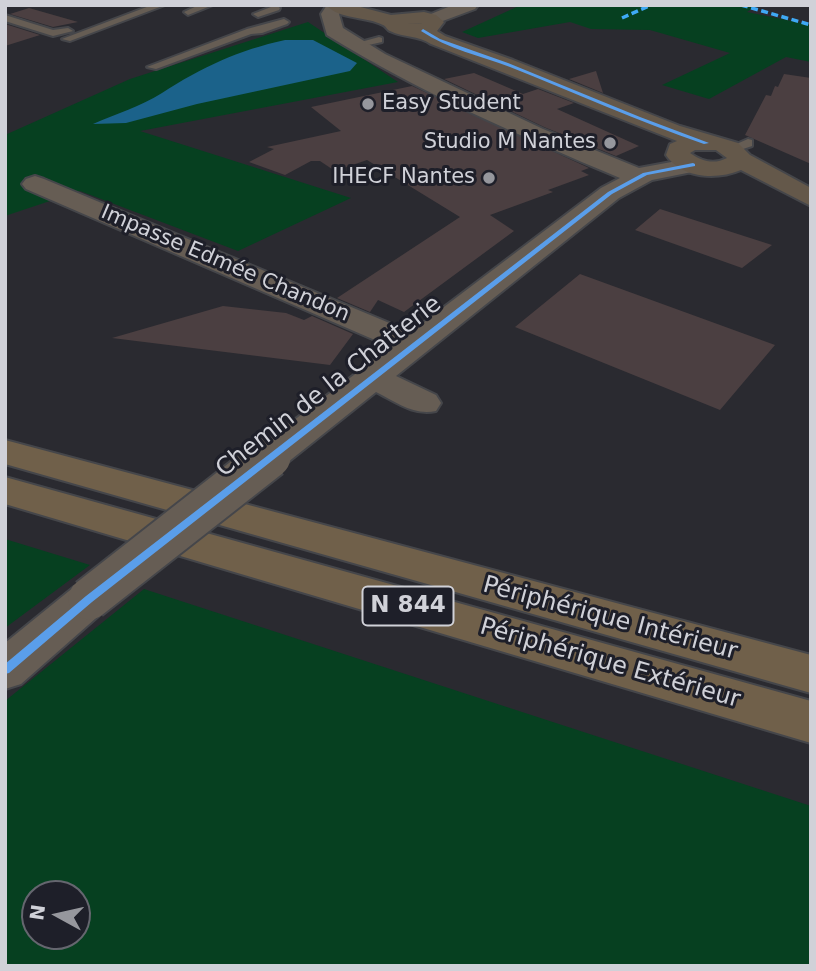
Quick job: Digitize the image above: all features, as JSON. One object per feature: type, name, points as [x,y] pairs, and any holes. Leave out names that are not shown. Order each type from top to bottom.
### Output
[{"type":"highway","name":"Périphérique Intérieur","points":[[5,452],[811,674]]},
{"type":"highway","name":"Périphérique Extérieur","points":[[5,490],[811,722]]},
{"type":"street","points":[[469,5],[428,25],[399,28],[392,23],[394,21],[364,15],[336,5],[330,14],[334,31],[355,45],[535,134],[640,177]]},
{"type":"street","points":[[428,25],[438,40],[548,79],[660,128],[723,168],[734,165],[739,150],[811,198]]},
{"type":"street","name":"Chemin de la Chatterie","points":[[5,670],[89,599],[610,193],[694,151]]},
{"type":"street","name":"Impasse Edmée Chandon","points":[[35,184],[415,345]]},
{"type":"street","points":[[373,377],[424,403]]},
{"type":"lane","points":[[5,18],[67,35],[161,5]]},
{"type":"lane","points":[[182,9],[209,5]]},
{"type":"lane","points":[[258,15],[276,8]]},
{"type":"lane","points":[[152,67],[250,31],[259,31],[284,22]]},
{"type":"lane","points":[[355,45],[379,40]]},
{"type":"green space","points":[[521,5],[757,5],[747,12],[811,25],[811,62],[786,57],[709,99],[662,85],[730,53],[650,30],[591,29],[570,22],[478,38],[462,32]]},
{"type":"green space","points":[[308,22],[398,82],[140,131],[351,198],[238,251],[80,191],[5,216],[5,135],[130,79]]},
{"type":"green space","points":[[5,539],[90,565],[5,628]]},
{"type":"green space","points":[[144,589],[811,806],[811,966],[5,966],[5,701]]},
{"type":"water","points":[[285,40],[313,40],[357,63],[350,71],[197,104],[126,123],[93,124],[146,102],[221,60]]},
{"type":"building","points":[[29,8],[78,22],[53,27],[10,14]]},
{"type":"building","points":[[5,24],[40,35],[5,46]]},
{"type":"building","points":[[596,71],[603,93],[569,79]]},
{"type":"building","points":[[474,73],[523,94],[538,89],[574,103],[557,109],[639,146],[616,156],[544,127],[444,79]]},
{"type":"building","points":[[784,74],[811,78],[811,164],[745,135],[766,95],[771,96]]},
{"type":"building","points":[[412,86],[589,168],[581,171],[589,175],[548,190],[553,192],[490,215],[514,231],[404,312],[378,300],[370,312],[337,298],[460,217],[367,160],[335,171],[320,161],[311,161],[285,175],[249,162],[274,149],[267,147],[341,131],[311,107]]},
{"type":"building","points":[[660,209],[772,245],[742,268],[635,230]]},
{"type":"building","points":[[580,274],[775,345],[720,410],[515,327]]},
{"type":"building","points":[[223,306],[286,313],[304,320],[312,316],[353,334],[330,365],[112,338]]},
{"type":"marked path","points":[[622,18],[651,5]]},
{"type":"marked path","points":[[741,5],[811,25]]},
{"type":"cycle path","points":[[423,30],[438,40],[706,143]]},
{"type":"cycle path","points":[[5,670],[89,599],[610,193],[645,174],[693,165]]},
{"type":"place","name":"Easy Student","points":[[368,104]]},
{"type":"place","name":"Studio M Nantes","points":[[610,143]]},
{"type":"place","name":"IHECF Nantes","points":[[489,178]]}]
